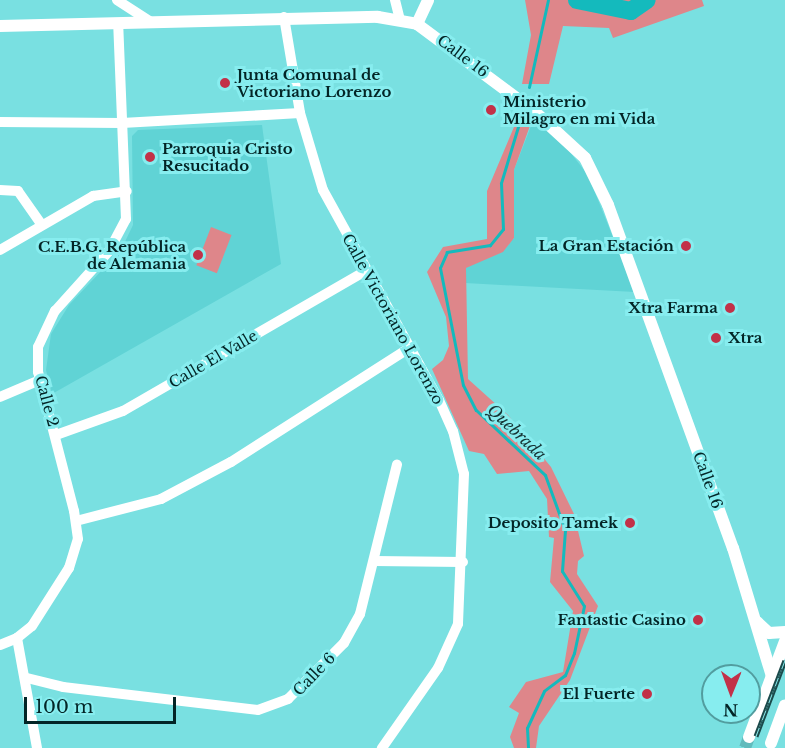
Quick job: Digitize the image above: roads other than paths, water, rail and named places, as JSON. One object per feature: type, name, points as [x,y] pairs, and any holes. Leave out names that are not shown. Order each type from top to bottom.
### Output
[{"type":"main road","points":[[417,24],[428,0]]},
{"type":"main road","name":"Calle 16","points":[[0,26],[284,16],[400,20],[417,24],[453,48],[563,135],[594,175],[621,239],[756,622],[772,676]]},
{"type":"main road","points":[[756,622],[769,633],[785,632]]},
{"type":"main road","points":[[749,737],[785,641]]},
{"type":"main road","points":[[771,743],[785,705]]},
{"type":"street","points":[[117,0],[151,22]]},
{"type":"street","points":[[395,0],[400,20]]},
{"type":"street","name":"Calle Victoriano Lorenzo","points":[[284,16],[300,112],[323,190],[365,270],[411,347],[460,452],[464,474],[461,603],[452,641],[423,692],[382,748]]},
{"type":"street","name":"Calle 2","points":[[17,638],[32,626],[69,568],[78,539],[76,521],[37,360],[43,333],[63,300],[114,244],[126,219],[127,191],[118,23]]},
{"type":"street","points":[[0,122],[122,123],[300,112]]},
{"type":"street","points":[[0,190],[18,191],[40,223]]},
{"type":"street","points":[[0,250],[40,223],[93,196],[127,191]]},
{"type":"street","name":"Calle El Valle","points":[[56,435],[123,411],[365,270]]},
{"type":"street","points":[[76,521],[161,499],[231,462],[411,347]]},
{"type":"street","points":[[0,397],[40,380]]},
{"type":"street","name":"Calle 6","points":[[27,678],[63,687],[258,710],[279,704],[298,694],[344,643],[360,614],[397,464]]},
{"type":"street","points":[[374,561],[463,562]]},
{"type":"street","points":[[0,645],[17,638],[27,678],[38,748]]},
{"type":"waterway","name":"Quebrada","points":[[529,87],[548,0]]},
{"type":"waterway","points":[[577,0],[631,11],[647,0]]},
{"type":"waterway","name":"Quebrada","points":[[520,120],[501,183],[503,229],[490,245],[447,252],[440,268],[463,385],[476,410],[545,475],[565,530],[562,571],[584,606],[574,653],[565,675],[544,691],[527,728],[528,748]]},
{"type":"tunnel","points":[[745,748],[749,737]]},
{"type":"railway","points":[[756,736],[785,660]]},
{"type":"place","name":"Junta Comunal de Victoriano Lorenzo","points":[[225,83]]},
{"type":"place","name":"Ministerio Milagro en mi Vida","points":[[491,110]]},
{"type":"place","name":"Parroquia Cristo Resucitado","points":[[150,157]]},
{"type":"place","name":"La Gran Estación","points":[[686,246]]},
{"type":"place","name":"C.E.B.G. República de Alemania","points":[[198,255]]},
{"type":"place","name":"Xtra Farma","points":[[730,308]]},
{"type":"place","name":"Xtra","points":[[716,338]]},
{"type":"place","name":"Deposito Tamek","points":[[630,523]]},
{"type":"place","name":"Fantastic Casino","points":[[698,620]]},
{"type":"place","name":"El Fuerte","points":[[647,694]]}]
